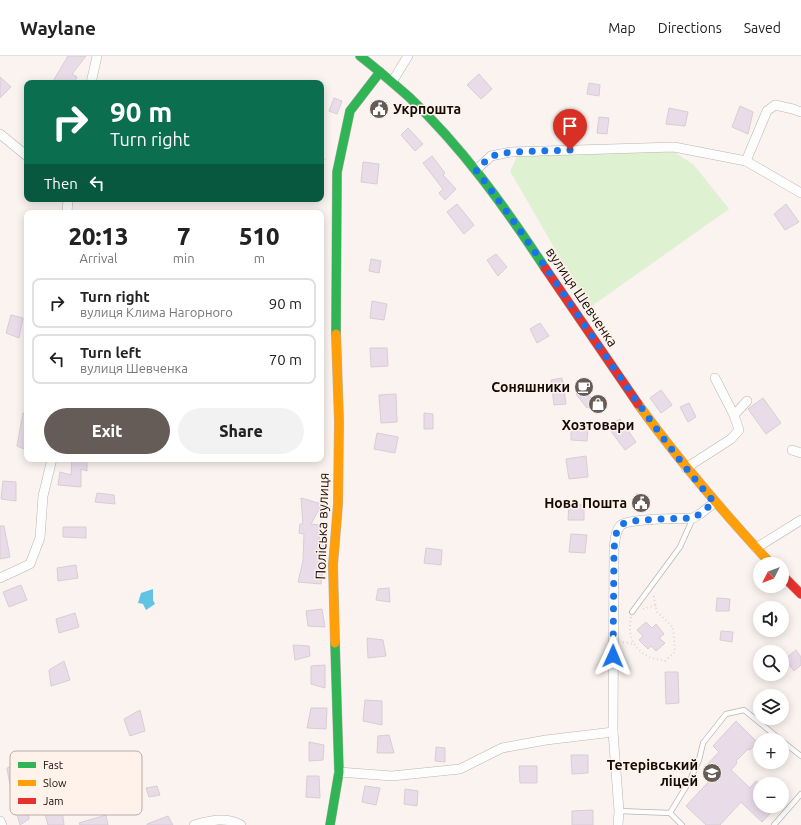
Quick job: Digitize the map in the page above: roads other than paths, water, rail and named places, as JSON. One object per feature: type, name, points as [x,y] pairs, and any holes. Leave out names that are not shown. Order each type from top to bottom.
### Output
[{"type":"street","points":[[92,80],[97,56]]},
{"type":"street","name":"вулиця Шевченка","points":[[360,56],[392,82],[424,112],[476,170],[504,208],[637,402],[686,468],[714,502],[764,557]]},
{"type":"street","points":[[392,82],[408,56]]},
{"type":"street","name":"Поліська вулиця","points":[[330,825],[339,772],[333,565],[338,504],[339,421],[336,358],[337,172],[350,111],[380,72]]},
{"type":"street","points":[[746,161],[767,111],[775,105],[801,112]]},
{"type":"street","points":[[0,134],[24,154]]},
{"type":"street","points":[[476,170],[491,156],[511,152],[674,147],[746,161],[801,194]]},
{"type":"street","points":[[686,468],[731,439],[739,430],[734,415],[715,378]]},
{"type":"street","points":[[734,415],[747,401]]},
{"type":"street","points":[[792,450],[801,454]]},
{"type":"street","points":[[0,578],[30,564],[40,538],[43,496],[51,462]]},
{"type":"street","points":[[618,825],[619,811],[613,732],[614,549],[616,534],[622,525],[632,521],[692,518],[700,514],[714,502]]},
{"type":"street","points":[[756,548],[801,520]]},
{"type":"street","points":[[789,582],[801,594]]},
{"type":"street","points":[[339,772],[392,776],[460,769],[502,748],[546,740],[613,732]]},
{"type":"street","points":[[194,825],[208,821],[221,820],[236,822],[241,825]]},
{"type":"street","points":[[0,821],[2,825]]},
{"type":"lane","points":[[632,612],[680,547],[692,518]]},
{"type":"lane","points":[[670,813],[690,780],[699,760],[702,743],[726,714],[744,710],[773,733]]},
{"type":"lane","points":[[789,746],[801,756]]},
{"type":"lane","points":[[774,825],[801,794]]},
{"type":"lane","points":[[619,811],[670,813],[682,825]]},
{"type":"water","points":[[153,589],[153,600],[155,604],[146,610],[143,604],[138,603],[141,593]]},
{"type":"place","name":"Укрпошта","points":[[379,109]]},
{"type":"place","name":"Соняшники","points":[[584,387]]},
{"type":"place","name":"Хозтовари","points":[[598,404]]},
{"type":"place","name":"Нова Пошта","points":[[641,503]]},
{"type":"place","name":"Тетерівський ліцей","points":[[712,773]]}]
